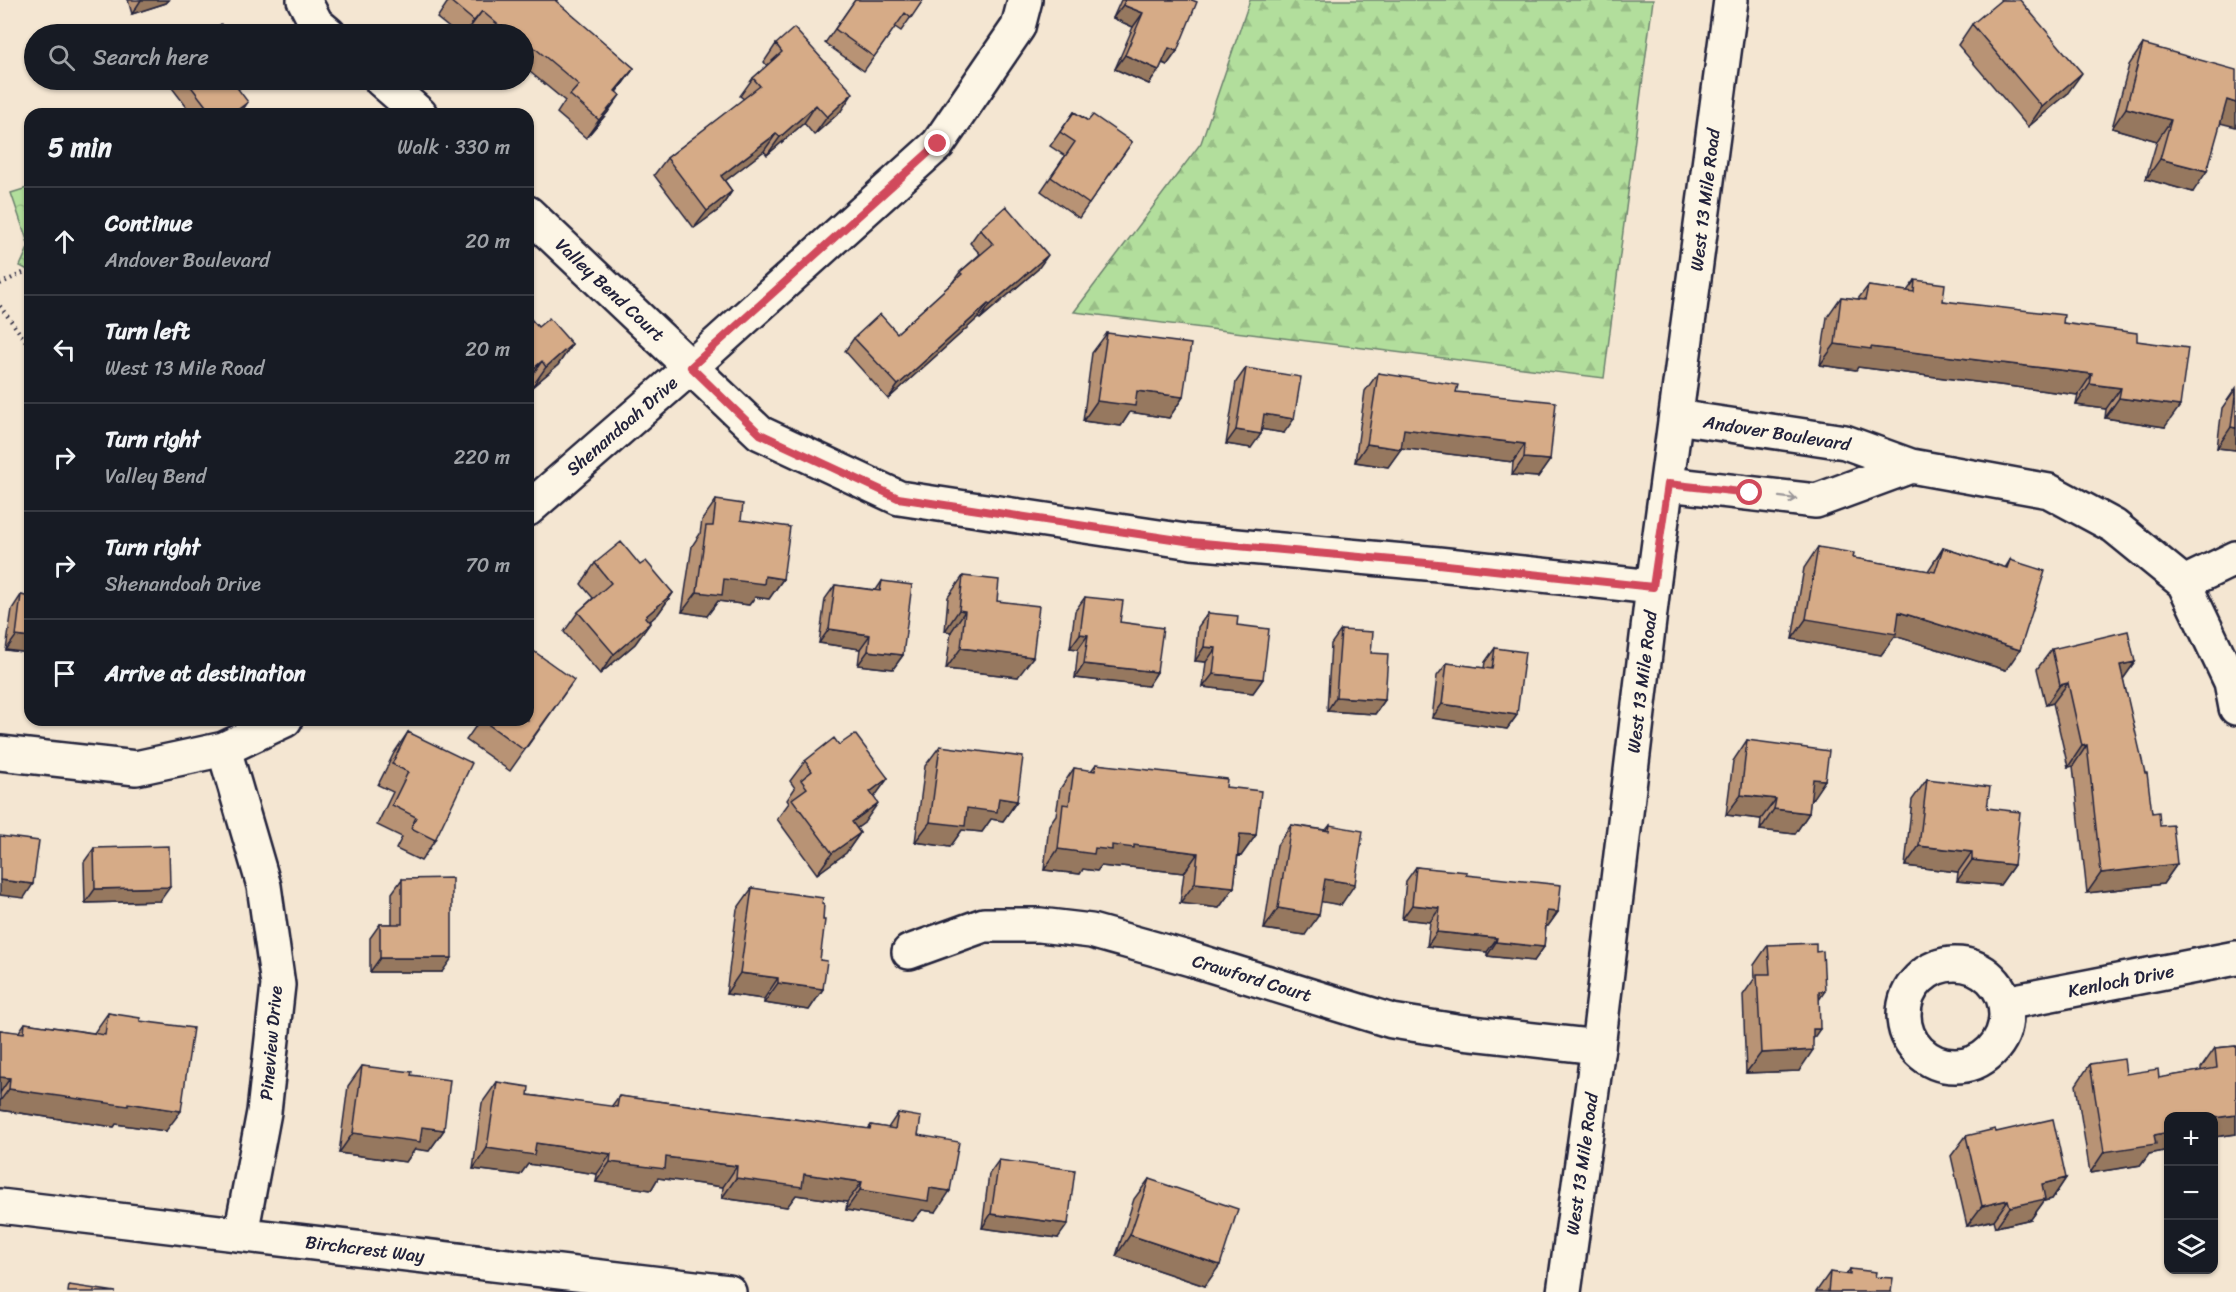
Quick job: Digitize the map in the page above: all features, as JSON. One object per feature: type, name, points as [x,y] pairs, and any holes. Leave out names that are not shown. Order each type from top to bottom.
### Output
[{"type":"street","points":[[304,0],[318,24]]},
{"type":"street","name":"Shenandoah Drive","points":[[534,504],[691,367],[938,144],[1018,27],[1025,0]]},
{"type":"street","name":"West 13 Mile Road","points":[[1564,1292],[1598,1047],[1653,587],[1731,0]]},
{"type":"street","points":[[392,90],[413,108]]},
{"type":"street","name":"Valley Bend Court","points":[[534,219],[760,434],[898,498],[1192,542],[1438,564],[1653,587]]},
{"type":"street","name":"Andover Boulevard","points":[[1676,417],[1845,442],[1911,466],[2049,491],[2114,526],[2184,583],[2231,682],[2236,708]]},
{"type":"street","points":[[1668,484],[1816,501],[1911,466]]},
{"type":"street","points":[[2184,583],[2236,558]]},
{"type":"street","points":[[0,753],[136,768],[224,748],[272,726]]},
{"type":"street","name":"Pineview Drive","points":[[224,748],[264,886],[278,985],[264,1112],[241,1234]]},
{"type":"street","name":"Crawford Court","points":[[909,952],[984,925],[1040,925],[1092,931],[1392,1021],[1463,1032],[1598,1047]]},
{"type":"street","name":"Kenloch Drive","points":[[2005,1003],[2236,958]]},
{"type":"street","name":"Birchcrest Way","points":[[0,1206],[241,1234],[611,1285],[729,1292]]},
{"type":"path","points":[[0,284],[24,272]]},
{"type":"path","points":[[0,306],[24,339]]},
{"type":"green space","points":[[1250,0],[1653,0],[1604,378],[1074,312],[1201,143]]},
{"type":"green space","points":[[24,189],[24,231],[11,193]]},
{"type":"building","points":[[449,0],[557,0],[634,68],[615,91],[620,95],[599,120],[570,95],[579,85],[534,47],[534,24],[497,24],[482,11],[474,21]]},
{"type":"building","points":[[855,0],[923,0],[911,18],[905,13],[874,57],[835,29]]},
{"type":"building","points":[[1125,0],[1192,0],[1197,2],[1177,51],[1169,48],[1159,70],[1125,55],[1143,13],[1123,5]]},
{"type":"building","points":[[2001,0],[2020,0],[2082,73],[2042,107],[1972,24]]},
{"type":"building","points":[[794,28],[853,93],[827,117],[816,105],[780,137],[776,134],[721,176],[732,191],[707,211],[667,158],[760,86],[753,78],[782,52],[776,44]]},
{"type":"building","points":[[2143,44],[2236,70],[2236,103],[2227,100],[2207,171],[2160,159],[2171,120],[2126,108]]},
{"type":"building","points":[[194,90],[239,90],[248,102],[240,108],[207,108]]},
{"type":"building","points":[[1074,112],[1088,121],[1093,115],[1132,142],[1089,204],[1051,177],[1075,142],[1060,132]]},
{"type":"building","points":[[1006,206],[1048,255],[990,305],[988,304],[898,385],[854,338],[880,314],[897,333],[962,274],[960,272],[993,244],[980,229]]},
{"type":"building","points":[[1915,280],[1945,284],[1943,301],[2064,315],[2063,323],[2137,333],[2137,341],[2188,348],[2180,406],[2119,398],[2121,388],[2090,384],[2092,374],[1835,344],[1841,297],[1865,300],[1868,286],[1914,292]]},
{"type":"building","points":[[549,318],[572,344],[546,367],[542,361],[534,368],[534,323],[538,327]]},
{"type":"building","points":[[1107,333],[1191,344],[1183,397],[1137,391],[1135,406],[1097,401]]},
{"type":"building","points":[[1246,368],[1301,377],[1294,419],[1264,414],[1261,434],[1236,430]]},
{"type":"building","points":[[1378,373],[1458,385],[1456,392],[1556,402],[1550,460],[1524,458],[1525,444],[1404,429],[1401,449],[1367,444]]},
{"type":"building","points":[[2236,389],[2236,428],[2231,427]]},
{"type":"building","points":[[716,500],[743,504],[741,520],[790,527],[783,579],[765,576],[764,584],[724,579],[722,595],[697,592],[706,526],[713,526]]},
{"type":"building","points":[[621,542],[640,565],[646,561],[673,593],[645,617],[650,623],[614,654],[578,612],[611,583],[595,563]]},
{"type":"building","points":[[1818,547],[1854,553],[1853,558],[1935,572],[1943,548],[2007,568],[2010,560],[2045,571],[2020,650],[1899,612],[1896,634],[1806,619]]},
{"type":"building","points":[[963,576],[999,580],[997,601],[1039,606],[1033,657],[961,648],[965,611],[959,610]]},
{"type":"building","points":[[882,581],[912,585],[903,655],[868,651],[870,635],[829,629],[835,585],[880,591]]},
{"type":"building","points":[[21,595],[24,596],[24,637],[16,636]]},
{"type":"building","points":[[1085,597],[1123,601],[1120,622],[1163,628],[1157,672],[1084,664],[1088,635],[1080,634]]},
{"type":"building","points":[[1208,613],[1238,616],[1237,625],[1269,629],[1263,679],[1213,674],[1216,648],[1204,647]]},
{"type":"building","points":[[1341,630],[1373,632],[1371,653],[1388,654],[1385,700],[1336,697]]},
{"type":"building","points":[[2128,631],[2135,662],[2120,665],[2145,773],[2147,773],[2152,813],[2159,812],[2160,826],[2173,825],[2177,864],[2101,873],[2087,745],[2082,746],[2068,683],[2060,685],[2052,649]]},
{"type":"building","points":[[1495,648],[1525,652],[1517,715],[1442,704],[1447,663],[1492,669]]},
{"type":"building","points":[[534,651],[574,680],[524,750],[490,726],[534,726]]},
{"type":"building","points":[[408,732],[472,763],[435,840],[411,828],[416,817],[392,805],[408,772],[392,764]]},
{"type":"building","points":[[855,734],[888,778],[870,792],[878,803],[852,822],[860,833],[832,853],[792,799],[807,788],[801,780],[812,771],[805,761],[834,738],[839,745]]},
{"type":"building","points":[[1747,740],[1829,751],[1825,780],[1813,779],[1809,813],[1774,809],[1776,799],[1741,795]]},
{"type":"building","points":[[940,746],[1023,757],[1017,801],[999,798],[997,812],[967,808],[965,826],[930,822]]},
{"type":"building","points":[[1096,764],[1227,779],[1226,787],[1261,791],[1256,835],[1240,834],[1234,887],[1195,883],[1198,853],[1134,845],[1134,848],[1112,845],[1112,850],[1095,848],[1094,854],[1058,849],[1063,804],[1069,805],[1074,768],[1095,771]]},
{"type":"building","points":[[1927,779],[1990,787],[1987,808],[2020,812],[2014,865],[1972,860],[1972,852],[1919,846]]},
{"type":"building","points":[[1291,825],[1329,831],[1330,825],[1363,831],[1355,884],[1325,879],[1319,915],[1278,908]]},
{"type":"building","points":[[0,836],[39,841],[33,884],[0,880]]},
{"type":"building","points":[[169,846],[170,887],[95,889],[94,848]]},
{"type":"building","points":[[1416,867],[1561,885],[1558,912],[1547,911],[1544,947],[1496,942],[1497,938],[1437,932],[1440,908],[1412,905]]},
{"type":"building","points":[[452,878],[452,958],[380,958],[380,924],[402,924],[402,879]]},
{"type":"building","points":[[752,888],[823,898],[823,920],[825,920],[820,960],[827,961],[823,989],[778,983],[778,978],[740,973]]},
{"type":"building","points":[[1816,943],[1816,952],[1823,951],[1825,991],[1819,991],[1820,1029],[1813,1029],[1813,1050],[1761,1053],[1757,974],[1770,974],[1768,945]]},
{"type":"building","points":[[108,1013],[140,1018],[140,1021],[193,1028],[181,1111],[9,1089],[10,1078],[0,1077],[0,1030],[24,1033],[25,1023],[105,1035]]},
{"type":"building","points":[[2236,1046],[2236,1115],[2218,1117],[2218,1112],[2164,1112],[2164,1133],[2154,1135],[2156,1144],[2104,1152],[2090,1064],[2124,1059],[2126,1074],[2158,1069],[2159,1078],[2217,1068],[2215,1048]]},
{"type":"building","points":[[362,1066],[412,1072],[411,1075],[450,1080],[444,1130],[422,1127],[420,1142],[353,1133]]},
{"type":"building","points":[[497,1082],[529,1087],[528,1095],[617,1107],[619,1096],[870,1129],[871,1125],[895,1129],[898,1113],[921,1117],[918,1135],[959,1142],[950,1191],[930,1188],[928,1201],[860,1190],[862,1182],[804,1174],[802,1187],[736,1178],[737,1166],[666,1157],[665,1169],[610,1162],[611,1154],[536,1143],[534,1155],[487,1148]]},
{"type":"building","points":[[2053,1119],[2066,1178],[2042,1184],[2045,1199],[2010,1207],[2008,1200],[1982,1206],[1966,1136],[1995,1129],[1996,1132]]},
{"type":"building","points":[[999,1160],[1075,1170],[1068,1224],[991,1214]]},
{"type":"building","points":[[1149,1179],[1238,1209],[1220,1265],[1130,1235]]},
{"type":"building","points":[[1850,1269],[1876,1272],[1875,1277],[1893,1278],[1891,1292],[1828,1292],[1830,1272],[1850,1275]]},
{"type":"building","points":[[69,1285],[116,1292],[68,1292]]},
{"type":"route","points":[[938,144],[691,367],[760,434],[898,498],[1192,542],[1438,564],[1653,587],[1668,484],[1750,493]]}]
